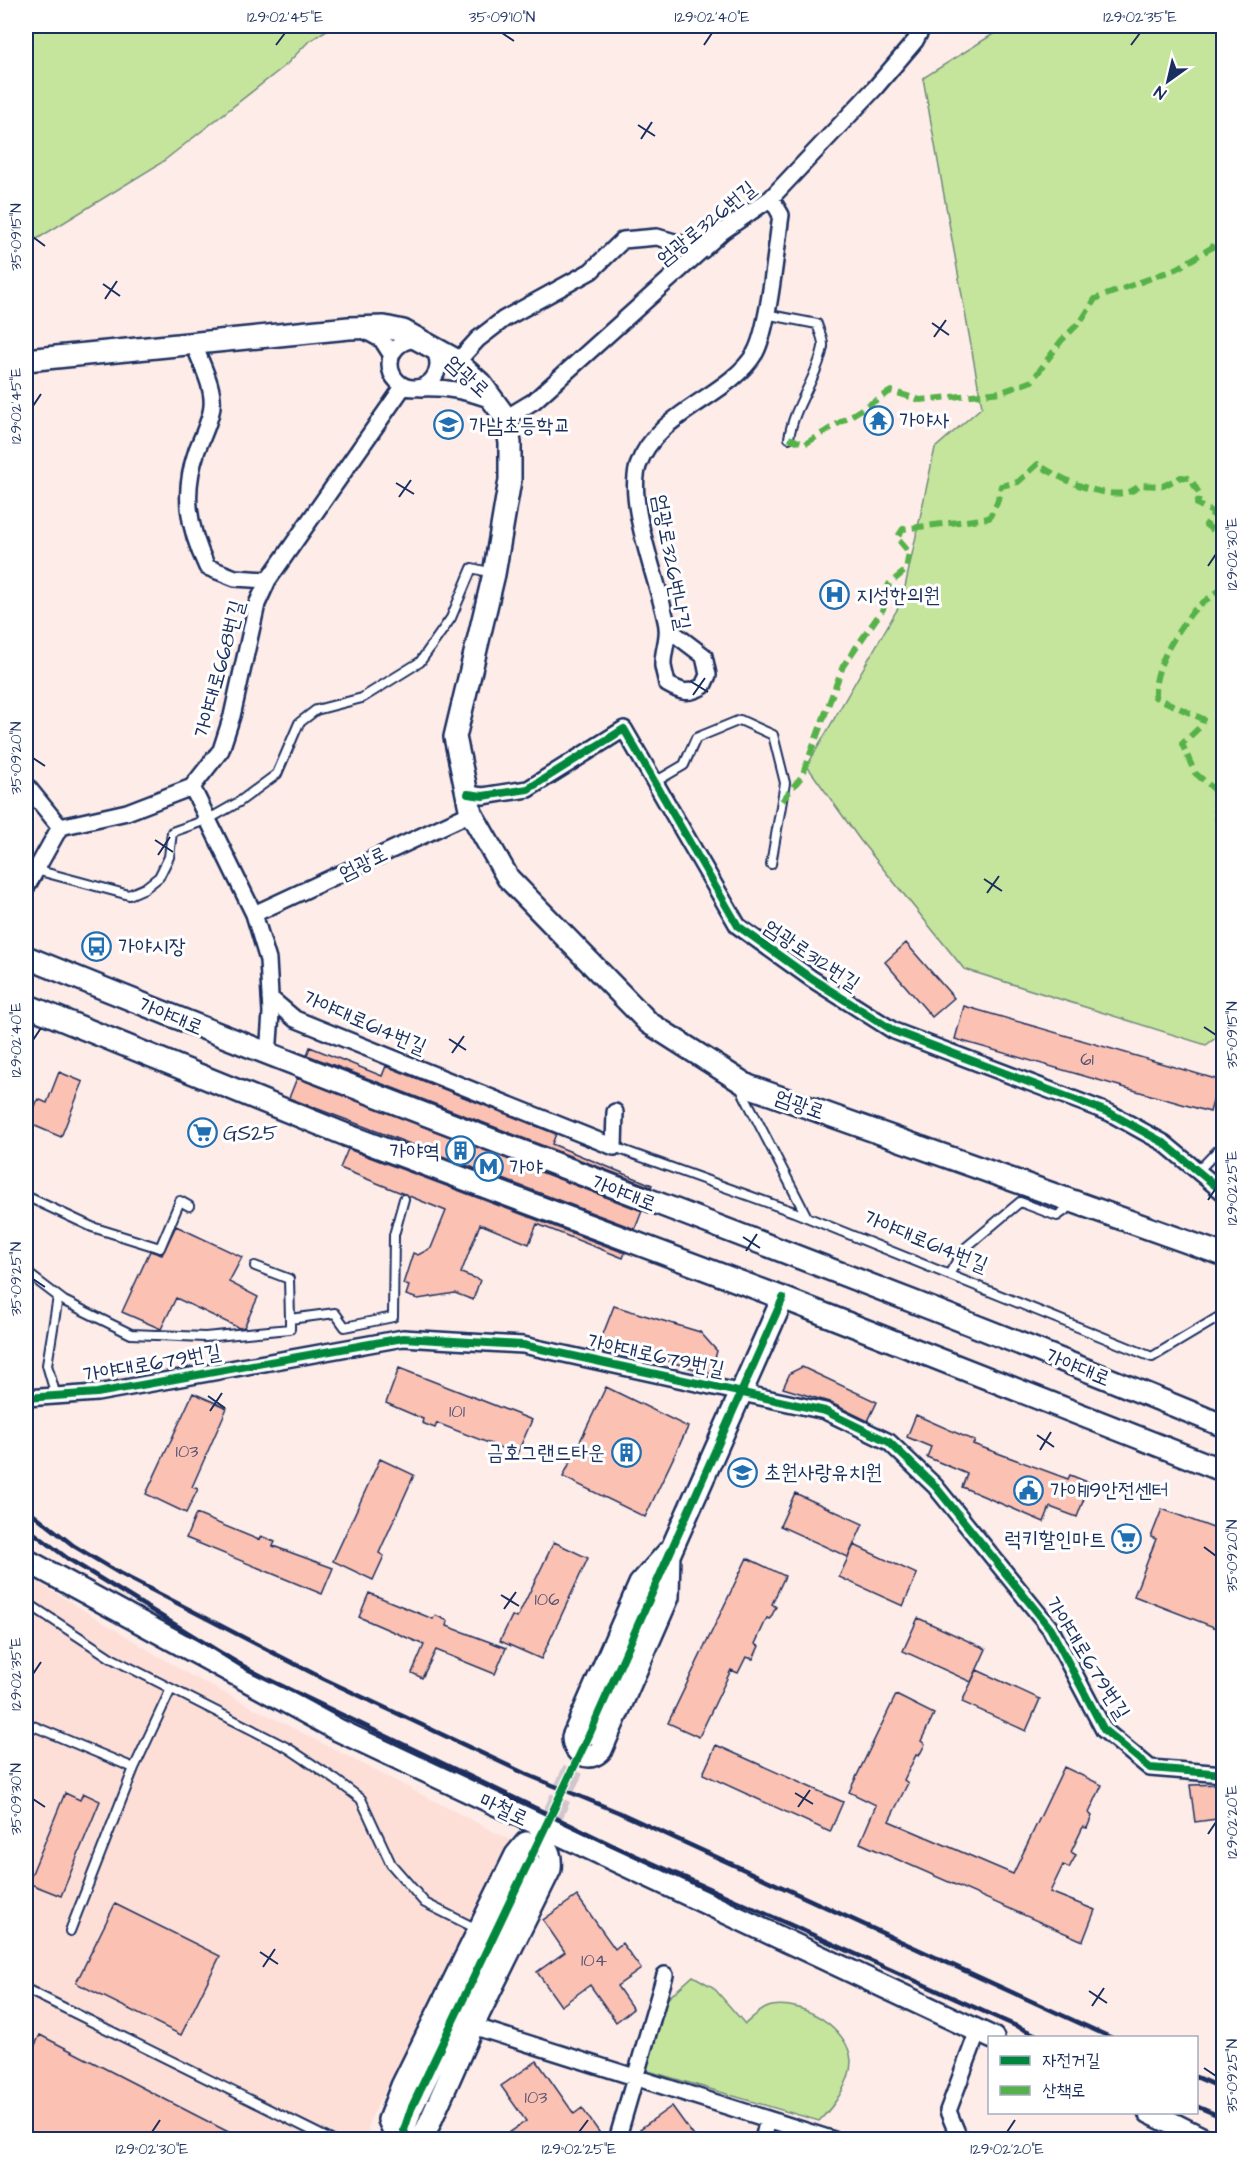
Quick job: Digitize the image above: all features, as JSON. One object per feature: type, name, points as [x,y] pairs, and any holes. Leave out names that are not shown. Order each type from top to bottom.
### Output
[{"type":"main road","name":"엄광로","points":[[26,360],[384,327],[403,331],[457,362],[501,410],[510,443],[510,480],[494,574],[455,737],[469,804],[508,878],[649,1023],[748,1086],[1224,1255]]},
{"type":"main road","name":"가야대로","points":[[26,957],[268,1056],[1084,1369],[1224,1426]]},
{"type":"main road","name":"가야대로","points":[[26,1005],[344,1134],[783,1298],[1224,1471]]},
{"type":"main road","points":[[590,1734],[669,1551],[783,1298]]},
{"type":"main road","points":[[669,1551],[668,1597],[602,1750],[588,1757],[578,1752],[573,1745],[573,1737],[640,1584],[669,1551]]},
{"type":"main road","name":"마철로","points":[[26,1560],[338,1730],[542,1835],[985,2034]]},
{"type":"main road","points":[[398,2139],[388,2120],[402,2086],[455,2020],[550,1869],[551,1856],[542,1835],[526,1843],[516,1855],[479,1929],[455,2020],[422,2139]]},
{"type":"main road","points":[[407,2139],[404,2130],[411,2109],[530,1863]]},
{"type":"main road","points":[[1153,2114],[1205,2139]]},
{"type":"street","name":"엄광로326번길","points":[[501,410],[534,401],[723,231],[771,198],[875,88],[915,41],[923,26]]},
{"type":"street","name":"엄광로326번나길","points":[[667,628],[704,656],[708,675],[703,686],[694,692],[683,693],[667,684],[663,665],[667,628],[636,500],[638,466],[656,437],[688,408],[729,380],[754,354],[765,314],[781,215],[771,198]]},
{"type":"street","points":[[457,362],[478,339],[504,319],[591,272],[623,240],[657,237],[703,250]]},
{"type":"street","points":[[360,328],[382,340],[391,354]]},
{"type":"street","points":[[421,388],[433,381],[438,367],[435,352],[425,342],[412,340],[399,344],[391,354],[390,373],[403,387],[421,388],[448,387],[471,392],[501,410]]},
{"type":"street","points":[[194,344],[208,382],[212,406],[194,459],[187,493],[192,535],[207,567],[235,578],[268,579]]},
{"type":"street","name":"가야대로668번길","points":[[192,787],[221,750],[232,716],[257,604],[268,579],[403,387]]},
{"type":"street","name":"엄광로312번길","points":[[469,804],[483,796],[528,789],[624,729],[738,926],[894,1031],[1110,1113],[1164,1143],[1224,1192]]},
{"type":"street","points":[[26,785],[60,827]]},
{"type":"street","points":[[26,888],[60,827],[127,812],[192,787],[254,914],[268,960],[270,998],[268,1056]]},
{"type":"street","name":"엄광로","points":[[254,914],[469,804]]},
{"type":"street","name":"가야대로614번길","points":[[270,998],[295,1018],[614,1147]]},
{"type":"street","points":[[614,1147],[615,1112]]},
{"type":"street","name":"가야대로679번길","points":[[26,1398],[97,1393],[403,1338],[523,1345],[743,1391],[825,1411],[889,1442],[935,1486],[1050,1628],[1104,1730],[1150,1768],[1224,1774]]},
{"type":"street","points":[[617,2139],[665,1975]]},
{"type":"street","points":[[455,2020],[834,2139]]},
{"type":"street","points":[[960,2139],[948,2111],[985,2034]]},
{"type":"street","points":[[763,2139],[768,2119]]},
{"type":"lane","points":[[765,314],[817,324],[823,345],[811,380],[795,412],[789,438]]},
{"type":"lane","points":[[36,870],[129,895],[145,888],[159,877],[169,857],[172,832],[209,819],[239,802],[277,774],[299,723],[316,710],[362,698],[420,662],[451,618],[472,568],[494,574]]},
{"type":"lane","points":[[655,782],[684,765],[696,738],[740,720],[773,735],[785,783],[771,864]]},
{"type":"lane","points":[[734,1077],[807,1216]]},
{"type":"lane","points":[[1198,1171],[1224,1144]]},
{"type":"lane","name":"가야대로614번길","points":[[614,1147],[807,1216],[1152,1357],[1224,1314]]},
{"type":"lane","points":[[28,1197],[92,1227],[160,1248],[180,1201],[189,1206]]},
{"type":"lane","points":[[290,1319],[335,1313],[345,1327],[393,1317],[394,1235],[404,1199]]},
{"type":"lane","points":[[950,1274],[964,1249],[1020,1202],[1057,1216],[1076,1203]]},
{"type":"lane","points":[[26,1272],[58,1297],[131,1334],[205,1337],[290,1329],[289,1279],[255,1266]]},
{"type":"lane","points":[[56,1396],[47,1365],[58,1297]]},
{"type":"lane","points":[[26,1602],[111,1658],[288,1748],[361,1798],[391,1864],[425,1903],[479,1929]]},
{"type":"lane","points":[[70,1931],[134,1768],[171,1689]]},
{"type":"lane","points":[[26,1723],[134,1768]]},
{"type":"lane","points":[[26,1989],[331,2139]]},
{"type":"shaded area","points":[[26,1575],[188,1674],[512,1841],[369,2122],[367,2139],[26,2139]]},
{"type":"green space","points":[[26,26],[333,26],[308,42],[286,65],[161,163],[27,245],[26,249]]},
{"type":"green space","points":[[1006,26],[1223,26],[1224,1032],[1206,1045],[964,969],[860,840],[807,766],[902,601],[935,448],[982,407],[923,78]]},
{"type":"green space","points":[[693,1976],[713,1987],[745,2024],[765,2009],[784,2005],[810,2012],[822,2019],[842,2038],[851,2061],[848,2078],[835,2102],[819,2121],[645,2070],[665,2001]]},
{"type":"building","points":[[906,943],[954,998],[932,1017],[885,962]]},
{"type":"building","points":[[964,1006],[1219,1080],[1210,1112],[955,1039]]},
{"type":"building","points":[[310,1047],[382,1076],[386,1066],[556,1134],[552,1144],[652,1185],[651,1187],[307,1055]]},
{"type":"building","points":[[59,1072],[83,1082],[61,1137],[28,1123],[38,1099],[47,1103]]},
{"type":"building","points":[[297,1078],[642,1211],[635,1229],[289,1098]]},
{"type":"building","points":[[348,1149],[625,1253],[623,1258],[537,1224],[529,1244],[480,1224],[461,1273],[480,1280],[473,1300],[455,1293],[418,1299],[406,1295],[409,1286],[403,1284],[413,1253],[418,1255],[431,1248],[446,1211],[340,1168]]},
{"type":"building","points":[[176,1226],[242,1257],[229,1282],[258,1297],[244,1327],[239,1328],[176,1298],[161,1329],[122,1312],[150,1251],[162,1255]]},
{"type":"building","points":[[614,1306],[700,1332],[717,1351],[711,1374],[661,1359],[659,1364],[637,1355],[635,1359],[598,1347]]},
{"type":"building","points":[[802,1367],[877,1402],[868,1421],[829,1402],[783,1388],[790,1373]]},
{"type":"building","points":[[399,1368],[532,1420],[517,1454],[437,1423],[435,1428],[422,1423],[423,1419],[386,1403]]},
{"type":"building","name":"금호그랜드타운","points":[[606,1387],[688,1427],[645,1517],[563,1477]]},
{"type":"building","points":[[193,1393],[227,1408],[192,1487],[198,1489],[186,1513],[146,1494]]},
{"type":"building","points":[[916,1415],[975,1441],[973,1444],[1068,1479],[1070,1475],[1090,1483],[1077,1517],[1050,1507],[1044,1522],[962,1487],[967,1474],[927,1457],[931,1447],[907,1437]]},
{"type":"building","points":[[380,1459],[414,1475],[379,1553],[384,1556],[373,1580],[333,1561]]},
{"type":"building","points":[[795,1493],[863,1524],[848,1557],[780,1526]]},
{"type":"building","points":[[1162,1509],[1224,1532],[1224,1631],[1134,1596],[1156,1539],[1151,1537]]},
{"type":"building","points":[[196,1514],[259,1540],[261,1536],[275,1542],[273,1546],[333,1568],[322,1594],[186,1538]]},
{"type":"building","points":[[554,1542],[588,1558],[541,1659],[500,1641],[512,1616],[517,1618]]},
{"type":"building","points":[[854,1545],[917,1574],[903,1606],[839,1577]]},
{"type":"building","points":[[747,1558],[785,1576],[772,1604],[776,1607],[770,1619],[767,1618],[755,1644],[759,1646],[753,1659],[746,1657],[738,1673],[731,1670],[699,1737],[668,1723]]},
{"type":"building","points":[[369,1593],[433,1619],[435,1615],[448,1621],[447,1626],[506,1648],[495,1674],[436,1650],[422,1678],[412,1673],[424,1645],[359,1617]]},
{"type":"building","points":[[918,1618],[986,1649],[971,1682],[903,1651]]},
{"type":"building","points":[[977,1670],[1040,1699],[1026,1731],[962,1702]]},
{"type":"building","points":[[896,1695],[934,1714],[921,1741],[925,1744],[919,1756],[916,1755],[904,1780],[908,1783],[889,1821],[1013,1874],[1064,1767],[1102,1785],[1089,1813],[1092,1816],[1087,1828],[1083,1827],[1071,1852],[1076,1855],[1069,1868],[1063,1865],[1050,1892],[1095,1910],[1083,1941],[860,1843],[876,1805],[849,1792]]},
{"type":"building","points":[[716,1745],[843,1802],[830,1832],[703,1774]]},
{"type":"building","points":[[1224,1784],[1224,1818],[1195,1822],[1190,1785]]},
{"type":"building","points":[[65,1793],[80,1800],[83,1793],[100,1801],[61,1896],[28,1883]]},
{"type":"building","points":[[577,1896],[615,1949],[622,1943],[641,1969],[617,1986],[633,2009],[616,2022],[590,1985],[561,2006],[537,1972],[565,1952],[543,1920]]},
{"type":"building","points":[[115,1904],[220,1956],[181,2035],[76,1983]]},
{"type":"building","points":[[40,2035],[242,2139],[26,2139],[26,2063]]},
{"type":"building","points":[[537,2061],[574,2114],[582,2108],[604,2139],[500,2139],[526,2121],[501,2086]]},
{"type":"building","points":[[672,2106],[696,2139],[648,2139],[640,2129]]},
{"type":"tunnel","points":[[539,1845],[588,1737]]},
{"type":"railway","points":[[26,1508],[74,1546],[119,1573],[324,1679],[528,1775],[618,1812],[1108,2036]]},
{"type":"railway","points":[[26,1527],[67,1558],[247,1669],[612,1845],[1039,2036]]},
{"type":"railway","points":[[1198,2078],[1224,2089]]},
{"type":"railway","points":[[1198,2107],[1224,2118]]},
{"type":"marked path","points":[[789,438],[805,444],[891,391],[920,400],[1002,392],[1032,381],[1061,341],[1082,320],[1095,299],[1178,268],[1211,248],[1222,237],[1224,231]]},
{"type":"marked path","points":[[782,801],[802,776],[843,666],[883,609],[889,584],[906,570],[909,552],[897,538],[903,529],[989,518],[997,503],[1001,486],[1018,482],[1038,464],[1060,477],[1089,489],[1118,494],[1140,485],[1163,486],[1181,477],[1190,478],[1200,495],[1197,504],[1214,513],[1206,525],[1224,538]]},
{"type":"marked path","points":[[1224,587],[1193,611],[1177,633],[1161,664],[1155,697],[1203,719],[1200,727],[1182,744],[1195,773],[1214,789],[1218,825],[1224,834]]},
{"type":"cycle path","points":[[468,794],[483,796],[528,789],[624,729],[738,926],[812,979],[894,1031],[1110,1113],[1164,1143],[1224,1193]]},
{"type":"cycle path","points":[[407,2140],[404,2130],[411,2109],[590,1733],[783,1298]]},
{"type":"cycle path","points":[[26,1398],[97,1393],[403,1338],[523,1345],[825,1411],[889,1442],[935,1486],[1050,1628],[1104,1730],[1150,1768],[1224,1774]]},
{"type":"place","name":"가야사","points":[[878,420]]},
{"type":"place","name":"가남초등학교","points":[[448,425]]},
{"type":"place","name":"지성한의원","points":[[835,595]]},
{"type":"place","name":"가야시장","points":[[97,946]]},
{"type":"place","name":"GS25","points":[[202,1133]]},
{"type":"place","name":"가야역","points":[[461,1151]]},
{"type":"place","name":"가야","points":[[488,1167]]},
{"type":"place","name":"금호그랜드타운","points":[[626,1452]]},
{"type":"place","name":"초원사랑유치원","points":[[743,1472]]},
{"type":"place","name":"가야119안전센터","points":[[1029,1490]]},
{"type":"place","name":"럭키할인마트","points":[[1127,1539]]}]
